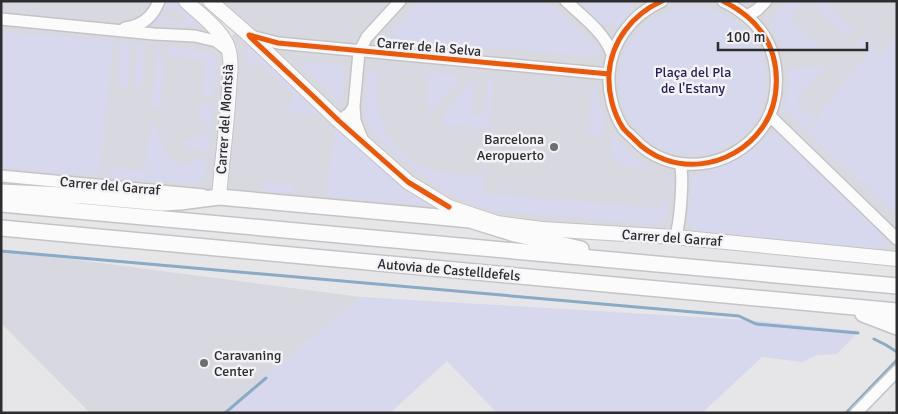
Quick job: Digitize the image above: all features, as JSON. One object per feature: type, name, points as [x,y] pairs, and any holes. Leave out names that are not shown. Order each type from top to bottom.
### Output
[{"type":"highway","points":[[1,192],[84,196],[162,203],[219,197],[470,220],[538,240],[646,264]]},
{"type":"highway","name":"Autovia de Castelldefels","points":[[1,204],[897,286]]},
{"type":"highway","points":[[449,207],[470,220]]},
{"type":"highway","name":"Autovia de Castelldefels","points":[[1,228],[897,311]]},
{"type":"highway","points":[[836,305],[871,316],[897,327]]},
{"type":"main road","points":[[186,1],[214,27],[227,47]]},
{"type":"main road","name":"Carrer del Garraf","points":[[210,1],[339,121],[408,182],[449,207],[497,223],[542,229],[675,238],[897,259]]},
{"type":"main road","name":"Carrer del Montsià","points":[[219,197],[228,103],[230,62],[227,47]]},
{"type":"street","points":[[117,30],[139,25],[155,10],[158,1]]},
{"type":"street","points":[[362,141],[355,121],[354,106],[359,52],[367,36],[400,1]]},
{"type":"street","points":[[566,1],[598,31],[609,46],[612,54]]},
{"type":"street","points":[[662,1],[642,12],[628,26],[618,40],[612,54],[608,74],[610,94],[614,110],[623,127],[640,145],[656,156],[680,164],[714,162],[739,151],[762,127],[770,115],[775,99],[777,86],[774,59],[764,35],[747,16],[736,7],[723,1]]},
{"type":"street","points":[[747,16],[766,1]]},
{"type":"street","points":[[1,19],[195,36],[211,39],[227,47]]},
{"type":"street","name":"Carrer de la Selva","points":[[248,35],[278,43],[359,52],[608,74]]},
{"type":"street","points":[[339,121],[350,113],[354,106]]},
{"type":"street","points":[[770,115],[897,238]]},
{"type":"street","points":[[675,238],[683,174],[680,164]]},
{"type":"street","name":"Carrer del Garraf","points":[[1,176],[219,197]]},
{"type":"street","points":[[856,413],[897,372]]},
{"type":"shaded area","points":[[1,1],[180,1],[223,44],[241,28],[212,1],[897,1],[897,259],[1,176]]},
{"type":"shaded area","points":[[1,250],[361,297],[222,413],[90,413],[1,323]]},
{"type":"green space","points":[[165,1],[175,1],[200,24],[200,27],[179,25],[180,20],[185,20],[186,12],[163,10],[162,19],[177,20],[176,25],[153,22],[162,11]]},
{"type":"green space","points":[[419,1],[548,1],[601,50],[600,55],[396,40],[392,37],[391,33]]},
{"type":"green space","points":[[578,1],[632,1],[633,10],[630,17],[623,23],[610,26],[599,21]]},
{"type":"green space","points":[[788,1],[801,1],[805,5],[802,8],[799,6],[793,13],[796,16],[791,21],[823,49],[784,52],[769,22]]},
{"type":"green space","points":[[811,1],[824,1],[854,30],[848,37],[825,17]]},
{"type":"green space","name":"Plaça del Pla de l'Estany","points":[[693,7],[707,8],[721,13],[734,19],[745,29],[755,40],[761,53],[766,67],[766,95],[761,109],[755,122],[745,133],[734,143],[721,149],[707,154],[693,155],[679,154],[665,149],[652,143],[641,133],[631,122],[625,109],[620,95],[619,81],[620,67],[625,53],[631,40],[641,29],[652,19],[665,13],[679,8]]},
{"type":"green space","points":[[1,32],[114,40],[99,176],[1,167]]},
{"type":"green space","points":[[861,36],[880,55],[895,39],[897,40],[897,215],[806,131],[821,115],[819,112],[868,55],[855,43]]},
{"type":"green space","points":[[248,42],[324,113],[317,115],[282,111],[291,104],[291,93],[258,62],[253,67],[246,64]]},
{"type":"green space","points":[[121,43],[131,43],[127,86],[117,86]]},
{"type":"green space","points":[[137,44],[145,44],[141,87],[134,87]]},
{"type":"green space","points":[[157,47],[160,47],[159,51],[164,63],[161,103],[160,106],[152,111]]},
{"type":"green space","points":[[171,47],[208,52],[215,56],[216,67],[213,97],[202,96],[205,61],[171,57],[168,51]]},
{"type":"green space","points":[[297,61],[336,64],[342,68],[344,75],[341,103]]},
{"type":"green space","points":[[824,66],[824,69],[796,101],[802,106],[799,109],[806,115],[809,112],[816,118],[805,130],[785,109],[788,69]]},
{"type":"green space","points":[[377,69],[456,75],[459,83],[449,89],[450,92],[441,99],[443,102],[430,112],[426,101],[428,76]]},
{"type":"green space","points":[[368,72],[379,72],[379,110],[388,136],[400,150],[414,162],[424,167],[449,174],[482,176],[486,127],[448,125],[440,121],[471,79],[475,82],[472,114],[485,115],[487,78],[494,79],[483,193],[654,208],[663,205],[668,199],[666,218],[657,225],[491,210],[450,194],[413,168],[372,131],[365,116]]},
{"type":"green space","points":[[592,87],[596,90],[604,116],[602,137],[588,135]]},
{"type":"green space","points":[[200,104],[213,105],[209,151],[185,147],[183,142],[205,133],[207,127],[197,111]]},
{"type":"green space","points":[[151,118],[169,158],[174,163],[184,166],[202,158],[207,158],[204,178],[198,183],[109,177],[110,168],[145,171]]},
{"type":"green space","points":[[345,131],[428,206],[327,196],[334,133]]},
{"type":"green space","points":[[612,132],[630,153],[653,169],[630,166],[619,162],[611,151]]},
{"type":"green space","points":[[776,133],[782,136],[888,239],[884,247],[872,251],[699,235],[690,227],[688,221],[692,183],[695,176],[701,172],[728,164],[741,156],[763,137]]},
{"type":"green space","points":[[264,181],[292,184],[296,194],[262,191]]},
{"type":"green space","points":[[361,297],[748,320],[859,331],[837,354],[817,355],[802,362],[762,357],[702,413],[497,413],[447,361],[390,413],[222,413]]},
{"type":"waterway","points":[[1,251],[739,316],[756,324],[858,333]]},
{"type":"waterway","points":[[874,339],[897,352]]},
{"type":"waterway","points":[[846,413],[897,360]]},
{"type":"waterway","points":[[225,413],[266,378]]},
{"type":"cycle path","points":[[662,1],[642,13],[625,30],[614,50],[609,74],[609,88],[616,116],[623,128],[649,151],[665,160],[682,164],[700,164],[718,160],[734,153],[749,142],[762,128],[773,106],[776,69],[769,45],[755,24],[735,7],[723,1]]},
{"type":"cycle path","points":[[249,35],[278,43],[609,74]]},
{"type":"cycle path","points":[[250,37],[339,121],[408,182],[449,207]]},
{"type":"place","name":"Barcelona Aeropuerto","points":[[554,147]]},
{"type":"place","name":"Caravaning Center","points":[[204,363]]}]
